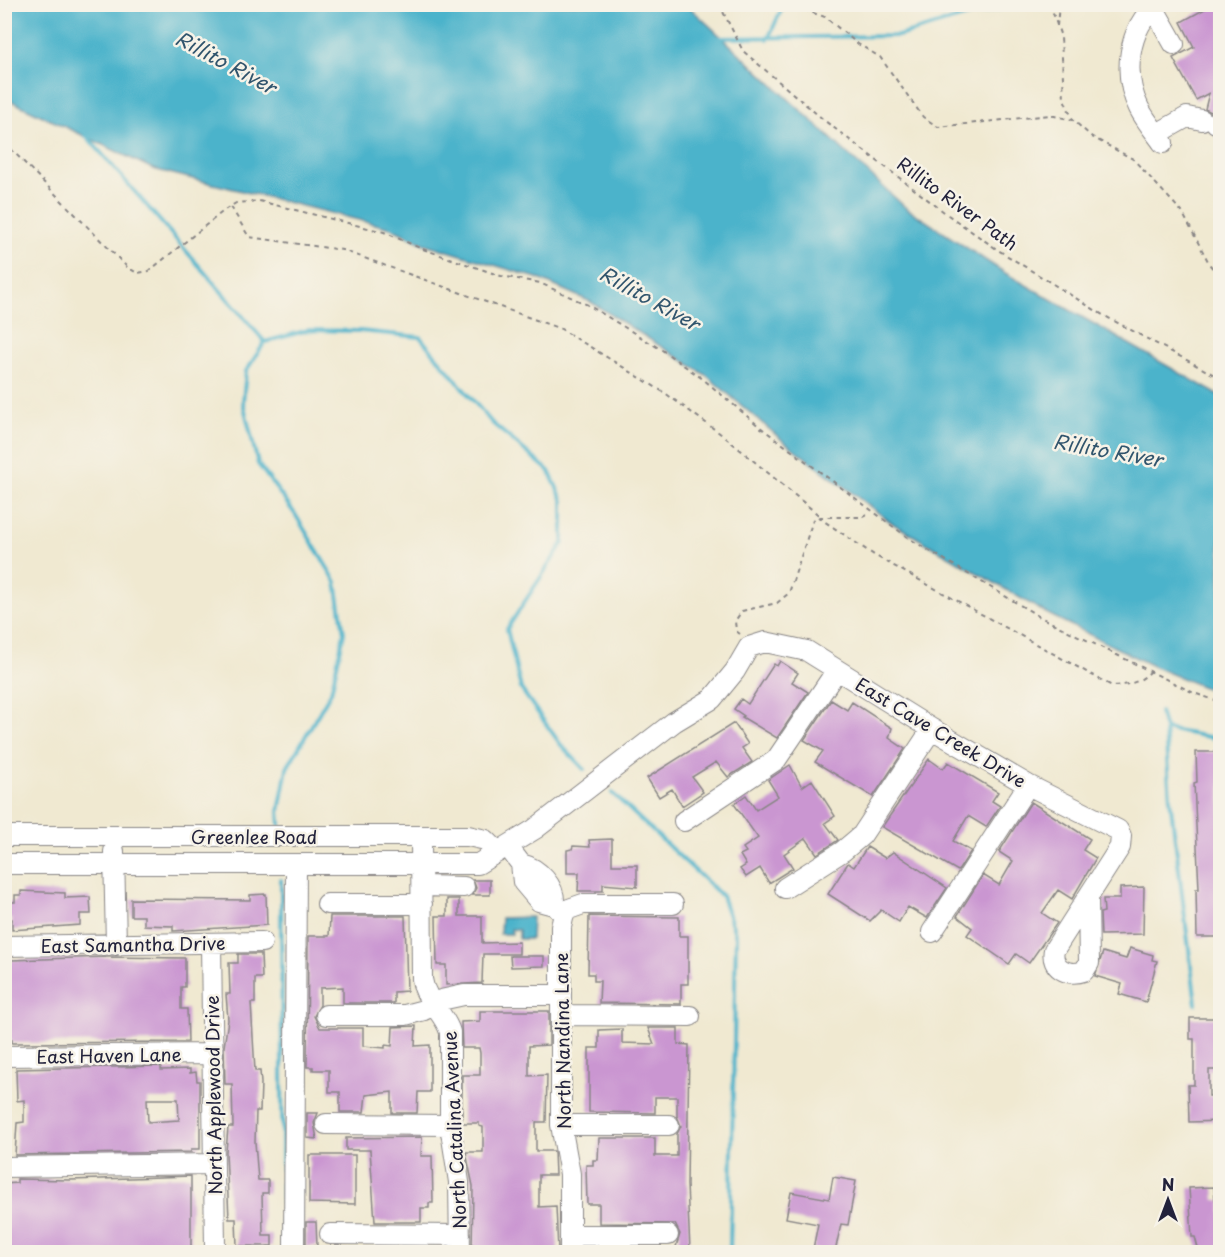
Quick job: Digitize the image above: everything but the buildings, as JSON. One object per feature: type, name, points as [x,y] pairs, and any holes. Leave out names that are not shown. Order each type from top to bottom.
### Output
[{"type":"street","points":[[1174,44],[1155,6],[1142,19],[1131,44],[1131,81],[1138,107],[1160,139],[1186,117],[1213,122]]},
{"type":"street","name":"East Cave Creek Drive","points":[[757,644],[773,642],[796,647],[818,657],[932,729],[1028,785],[1114,826],[1121,836],[1120,847],[1088,898]]},
{"type":"street","name":"Greenlee Road","points":[[4,864],[478,864],[535,829],[674,722],[712,699],[735,671],[744,653],[757,644]]},
{"type":"street","points":[[684,821],[776,760],[837,670]]},
{"type":"street","points":[[785,888],[843,851],[862,835],[932,729]]},
{"type":"street","points":[[932,932],[1028,785]]},
{"type":"street","name":"Greenlee Road","points":[[4,836],[477,837],[503,849]]},
{"type":"street","points":[[114,836],[116,945]]},
{"type":"street","name":"North Catalina Avenue","points":[[421,836],[422,979],[427,997],[447,1021],[450,1032],[450,1125],[459,1182],[460,1244]]},
{"type":"street","points":[[503,849],[521,864],[523,882],[539,902],[559,909],[569,909],[583,904],[673,904]]},
{"type":"street","points":[[294,1252],[296,865]]},
{"type":"street","points":[[327,904],[422,895],[464,887]]},
{"type":"street","name":"North Nandina Lane","points":[[559,909],[561,927],[561,1125],[569,1163],[570,1244]]},
{"type":"street","name":"East Samantha Drive","points":[[4,946],[262,942]]},
{"type":"street","name":"North Applewood Drive","points":[[211,943],[216,1247]]},
{"type":"street","points":[[326,1015],[405,1015],[453,996],[464,995],[561,995]]},
{"type":"street","points":[[561,1015],[690,1016]]},
{"type":"street","name":"East Haven Lane","points":[[4,1056],[213,1054]]},
{"type":"street","points":[[326,1124],[450,1125]]},
{"type":"street","points":[[561,1125],[669,1125]]},
{"type":"street","points":[[4,1167],[214,1164]]},
{"type":"street","points":[[330,1234],[460,1244]]},
{"type":"street","points":[[570,1244],[668,1235]]},
{"type":"path","name":"Rillito River Path","points":[[719,4],[735,38],[758,64],[825,121],[948,215],[998,250],[1094,310],[1221,378]]},
{"type":"path","points":[[787,4],[825,17],[858,44],[880,57],[923,117],[938,127],[1050,115],[1073,120]]},
{"type":"path","points":[[1050,4],[1061,37],[1064,99],[1073,120],[1092,137],[1132,159],[1182,212],[1210,265],[1221,277]]},
{"type":"path","points":[[1058,27],[1059,4]]},
{"type":"path","points":[[4,141],[133,271],[142,273],[164,259],[231,207],[248,201],[259,201],[384,232],[420,248],[501,276],[540,283],[588,305],[663,350],[703,379],[871,512],[910,539],[1040,617],[1194,693],[1221,702]]},
{"type":"path","points":[[231,207],[249,237],[342,250],[561,329],[665,393],[725,438],[820,517],[874,555],[1112,686],[1129,685],[1150,672]]},
{"type":"path","points":[[757,644],[736,631],[737,616],[749,608],[777,603],[789,593],[811,524],[820,517],[862,517],[871,512]]},
{"type":"water","name":"Rillito River","points":[[5,4],[687,5],[906,208],[1005,273],[1220,396],[1220,694],[1155,667],[1046,613],[892,523],[782,440],[706,375],[591,302],[537,278],[422,243],[391,228],[153,169],[5,98]]},
{"type":"water","points":[[532,917],[531,939],[519,939],[519,930],[511,929],[512,934],[500,934],[501,918]]},
{"type":"waterway","points":[[768,39],[784,4]]},
{"type":"waterway","points":[[719,38],[898,36],[970,15],[1022,4]]},
{"type":"waterway","points":[[83,132],[265,342]]},
{"type":"waterway","points":[[280,825],[279,811],[287,768],[331,692],[344,633],[336,582],[295,514],[258,464],[243,402],[246,371],[265,342],[308,330],[360,331],[420,337],[492,423],[549,471],[563,501],[563,543],[507,629],[521,689],[561,745],[584,769]]},
{"type":"waterway","points":[[1160,712],[1165,729],[1220,739]]},
{"type":"waterway","points":[[1165,729],[1170,799],[1196,1004]]},
{"type":"waterway","points":[[612,793],[722,896],[736,936],[730,1252]]},
{"type":"waterway","points":[[281,880],[283,1252]]}]
